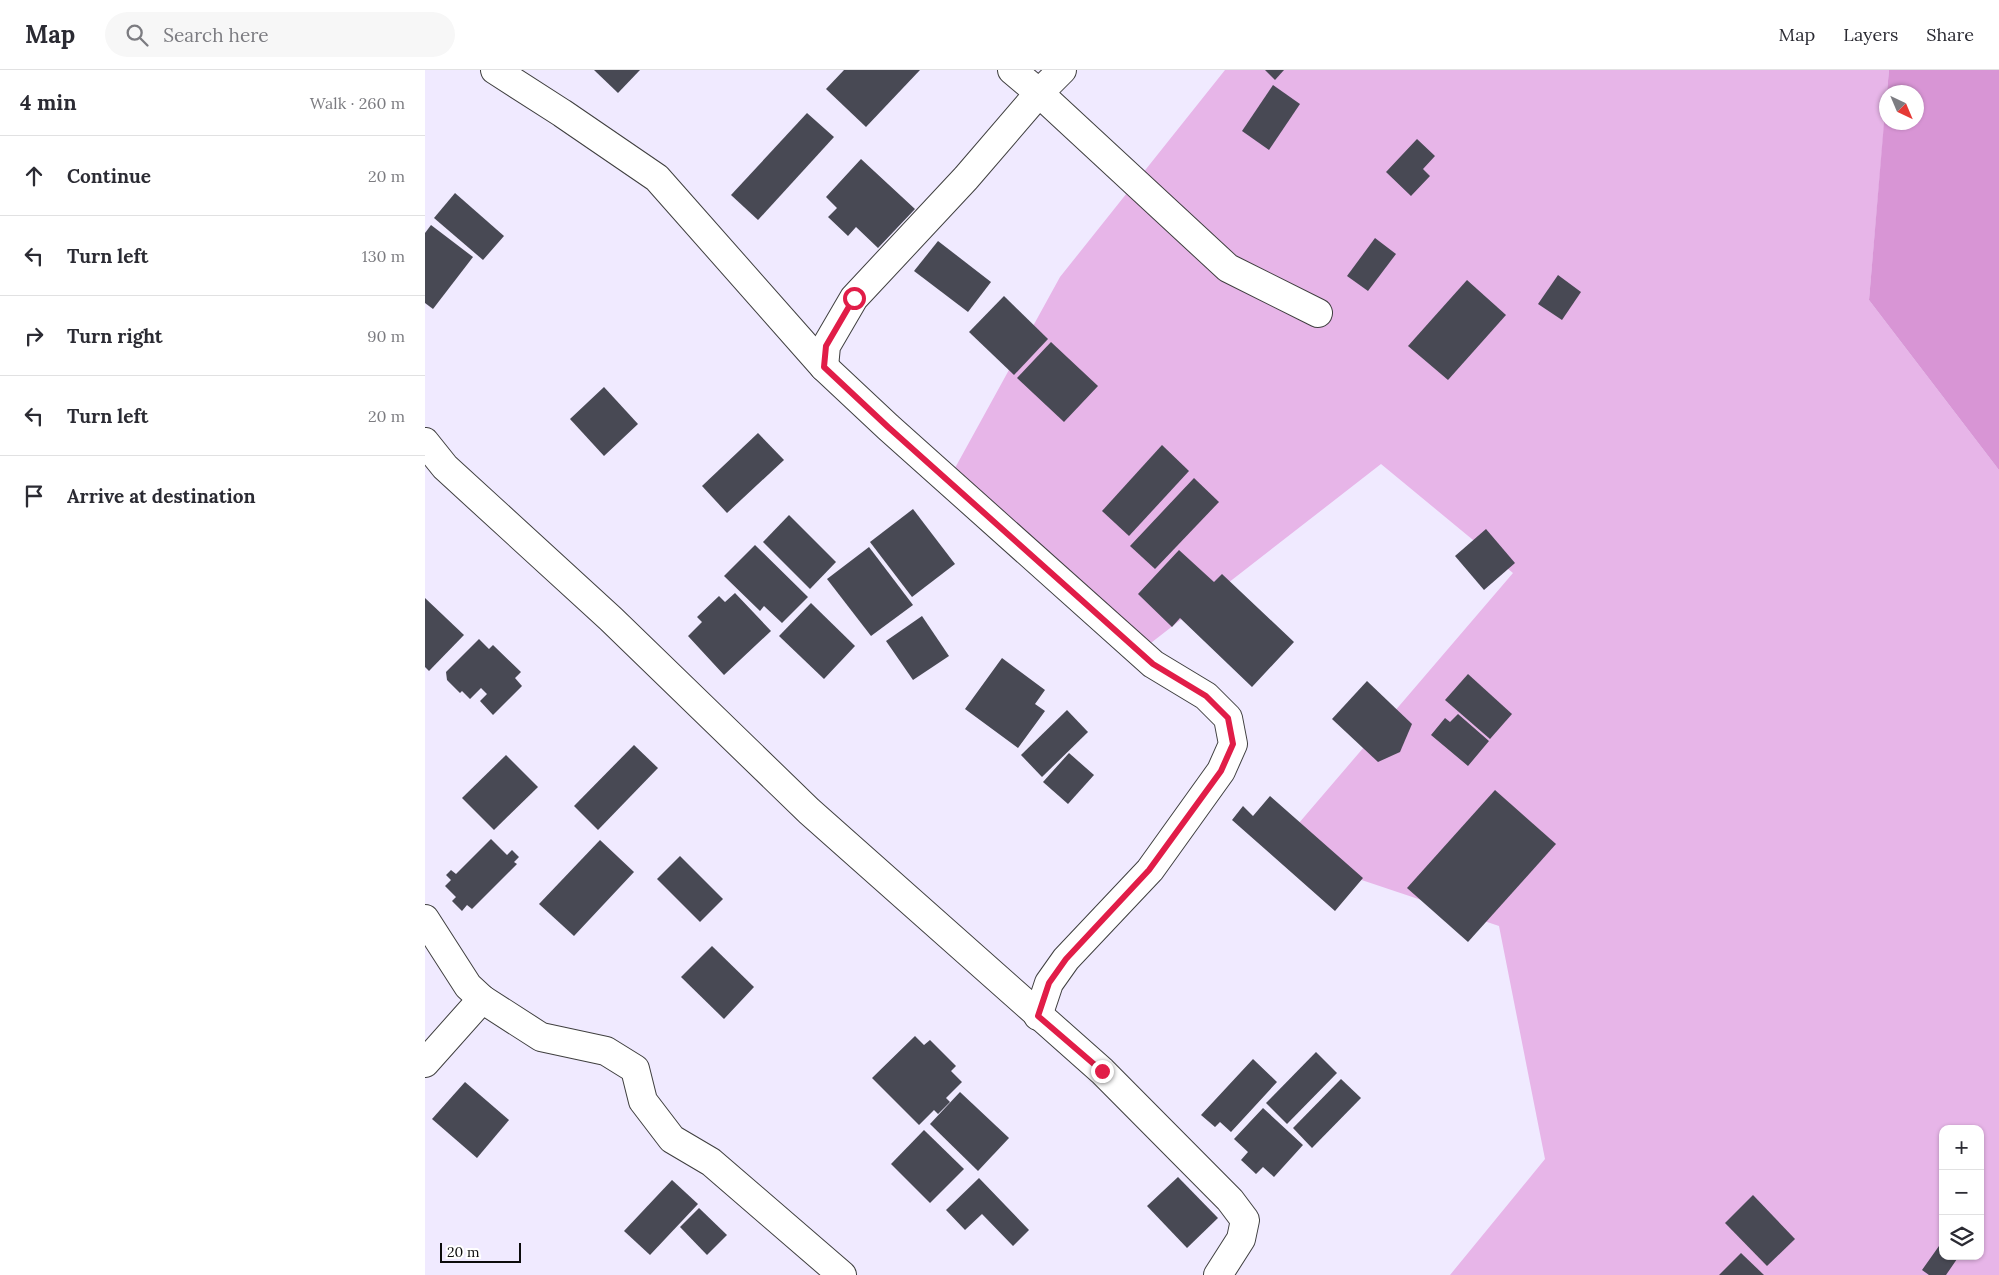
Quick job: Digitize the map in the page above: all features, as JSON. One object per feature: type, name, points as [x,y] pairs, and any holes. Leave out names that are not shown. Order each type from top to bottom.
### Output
[{"type":"street","points":[[495,70],[657,178],[824,367],[888,427],[1153,664],[1206,696],[1228,718],[1233,744],[1221,771],[1149,870],[1066,959],[1049,983],[1038,1016]]},
{"type":"street","points":[[1012,70],[1228,268],[1318,313]]},
{"type":"street","points":[[824,367],[826,346],[854,298],[966,178],[1039,93],[1062,70]]},
{"type":"street","points":[[425,442],[445,467],[611,619],[809,811],[1102,1071],[1230,1200],[1245,1220],[1241,1239],[1218,1275]]},
{"type":"street","points":[[425,919],[468,986],[482,1000],[541,1037],[606,1051],[635,1069],[643,1101],[673,1139],[711,1162],[842,1275]]},
{"type":"street","points":[[425,1063],[482,1000]]},
{"type":"shaded area","points":[[1225,70],[1889,70],[1888,85],[1879,85],[1879,130],[1884,130],[1869,300],[1999,470],[1999,1275],[1450,1275],[1545,1159],[1499,926],[1275,851],[1513,573],[1381,464],[1129,660],[944,488],[1060,277]]},
{"type":"shaded area","points":[[1889,70],[1999,70],[1999,470],[1869,300],[1883,130],[1924,130],[1924,85],[1888,85]]},
{"type":"building","points":[[594,70],[640,70],[618,93]]},
{"type":"building","points":[[844,70],[920,70],[866,127],[826,89]]},
{"type":"building","points":[[1265,70],[1284,70],[1275,80]]},
{"type":"building","points":[[1273,85],[1300,104],[1269,150],[1242,131]]},
{"type":"building","points":[[807,113],[834,137],[758,220],[731,195]]},
{"type":"building","points":[[1417,139],[1435,156],[1423,169],[1430,176],[1411,196],[1386,172]]},
{"type":"building","points":[[861,159],[915,209],[878,248],[856,227],[848,236],[828,217],[837,208],[826,197]]},
{"type":"building","points":[[455,193],[504,236],[483,260],[434,218]]},
{"type":"building","points":[[431,225],[473,257],[433,309],[425,303],[425,233]]},
{"type":"building","points":[[1375,238],[1396,254],[1368,291],[1347,276]]},
{"type":"building","points":[[938,241],[991,282],[968,312],[914,271]]},
{"type":"building","points":[[1558,275],[1581,292],[1562,320],[1538,304]]},
{"type":"building","points":[[1467,280],[1506,315],[1448,380],[1408,346]]},
{"type":"building","points":[[1004,296],[1048,339],[1014,375],[969,332]]},
{"type":"building","points":[[1051,342],[1098,386],[1064,422],[1017,378]]},
{"type":"building","points":[[604,387],[638,424],[604,456],[570,419]]},
{"type":"building","points":[[758,433],[784,460],[727,513],[702,486]]},
{"type":"building","points":[[1162,445],[1189,471],[1129,536],[1102,511]]},
{"type":"building","points":[[1194,478],[1219,502],[1155,569],[1130,546]]},
{"type":"building","points":[[913,509],[955,564],[912,597],[870,542]]},
{"type":"building","points":[[789,515],[836,562],[810,589],[763,542]]},
{"type":"building","points":[[1486,529],[1515,563],[1484,590],[1455,556]]},
{"type":"building","points":[[755,545],[808,597],[782,623],[764,606],[760,611],[724,576]]},
{"type":"building","points":[[869,547],[913,605],[871,636],[827,579]]},
{"type":"building","points":[[1179,550],[1214,582],[1222,574],[1294,642],[1252,687],[1180,618],[1172,627],[1138,594]]},
{"type":"building","points":[[735,593],[771,631],[724,675],[688,636],[702,622],[697,617],[719,596],[725,602]]},
{"type":"building","points":[[425,598],[464,635],[429,671],[425,667]]},
{"type":"building","points":[[811,603],[855,646],[824,679],[779,636]]},
{"type":"building","points":[[922,616],[949,656],[913,680],[886,641]]},
{"type":"building","points":[[479,639],[489,649],[493,645],[521,672],[515,678],[522,686],[493,715],[480,701],[487,694],[481,688],[470,699],[462,691],[460,693],[447,680],[446,672]]},
{"type":"building","points":[[1002,658],[1045,690],[1035,704],[1045,711],[1018,748],[965,709]]},
{"type":"building","points":[[1468,674],[1512,714],[1490,739],[1445,700]]},
{"type":"building","points":[[1367,681],[1412,724],[1400,752],[1378,762],[1332,719]]},
{"type":"building","points":[[1067,710],[1088,732],[1042,777],[1021,755]]},
{"type":"building","points":[[1458,714],[1489,741],[1468,766],[1431,735],[1445,718],[1450,722]]},
{"type":"building","points":[[634,745],[658,768],[598,830],[574,806]]},
{"type":"building","points":[[1069,753],[1094,775],[1068,804],[1043,782]]},
{"type":"building","points":[[506,755],[538,787],[494,830],[462,798]]},
{"type":"building","points":[[1495,790],[1556,844],[1468,942],[1407,888]]},
{"type":"building","points":[[1270,796],[1363,878],[1335,911],[1232,820],[1243,806],[1253,816]]},
{"type":"building","points":[[491,839],[507,855],[512,850],[519,857],[514,862],[517,864],[472,909],[467,905],[462,911],[452,901],[456,897],[445,886],[451,880],[446,875],[451,870],[456,874]]},
{"type":"building","points":[[600,840],[634,872],[574,936],[539,904]]},
{"type":"building","points":[[680,856],[723,899],[700,922],[657,879]]},
{"type":"building","points":[[712,946],[754,987],[724,1019],[681,977]]},
{"type":"building","points":[[915,1036],[924,1045],[930,1040],[956,1066],[951,1071],[962,1082],[946,1098],[950,1102],[938,1114],[934,1110],[919,1125],[872,1078]]},
{"type":"building","points":[[1316,1052],[1337,1073],[1287,1124],[1266,1103]]},
{"type":"building","points":[[1253,1059],[1277,1082],[1231,1132],[1220,1122],[1215,1127],[1201,1115]]},
{"type":"building","points":[[1341,1079],[1361,1098],[1312,1148],[1293,1128]]},
{"type":"building","points":[[465,1082],[509,1120],[477,1158],[432,1119]]},
{"type":"building","points":[[960,1092],[1009,1138],[978,1171],[930,1124]]},
{"type":"building","points":[[1263,1108],[1303,1145],[1274,1177],[1263,1167],[1256,1174],[1241,1160],[1248,1152],[1234,1139]]},
{"type":"building","points":[[924,1130],[964,1169],[930,1203],[891,1164]]},
{"type":"building","points":[[1178,1177],[1218,1218],[1187,1248],[1147,1206]]},
{"type":"building","points":[[979,1178],[1029,1230],[1013,1246],[982,1214],[965,1230],[946,1210]]},
{"type":"building","points":[[672,1180],[698,1204],[650,1255],[624,1231]]},
{"type":"building","points":[[1753,1195],[1795,1239],[1767,1266],[1725,1223]]},
{"type":"building","points":[[699,1208],[727,1235],[707,1255],[680,1227]]},
{"type":"building","points":[[1939,1246],[1939,1260],[1956,1260],[1946,1275],[1929,1275],[1922,1270]]},
{"type":"building","points":[[1741,1253],[1764,1275],[1719,1275]]},
{"type":"route","points":[[854,298],[826,346],[824,367],[888,427],[1153,664],[1206,696],[1228,718],[1233,744],[1221,771],[1149,870],[1066,959],[1049,983],[1038,1016],[1102,1071]]}]
